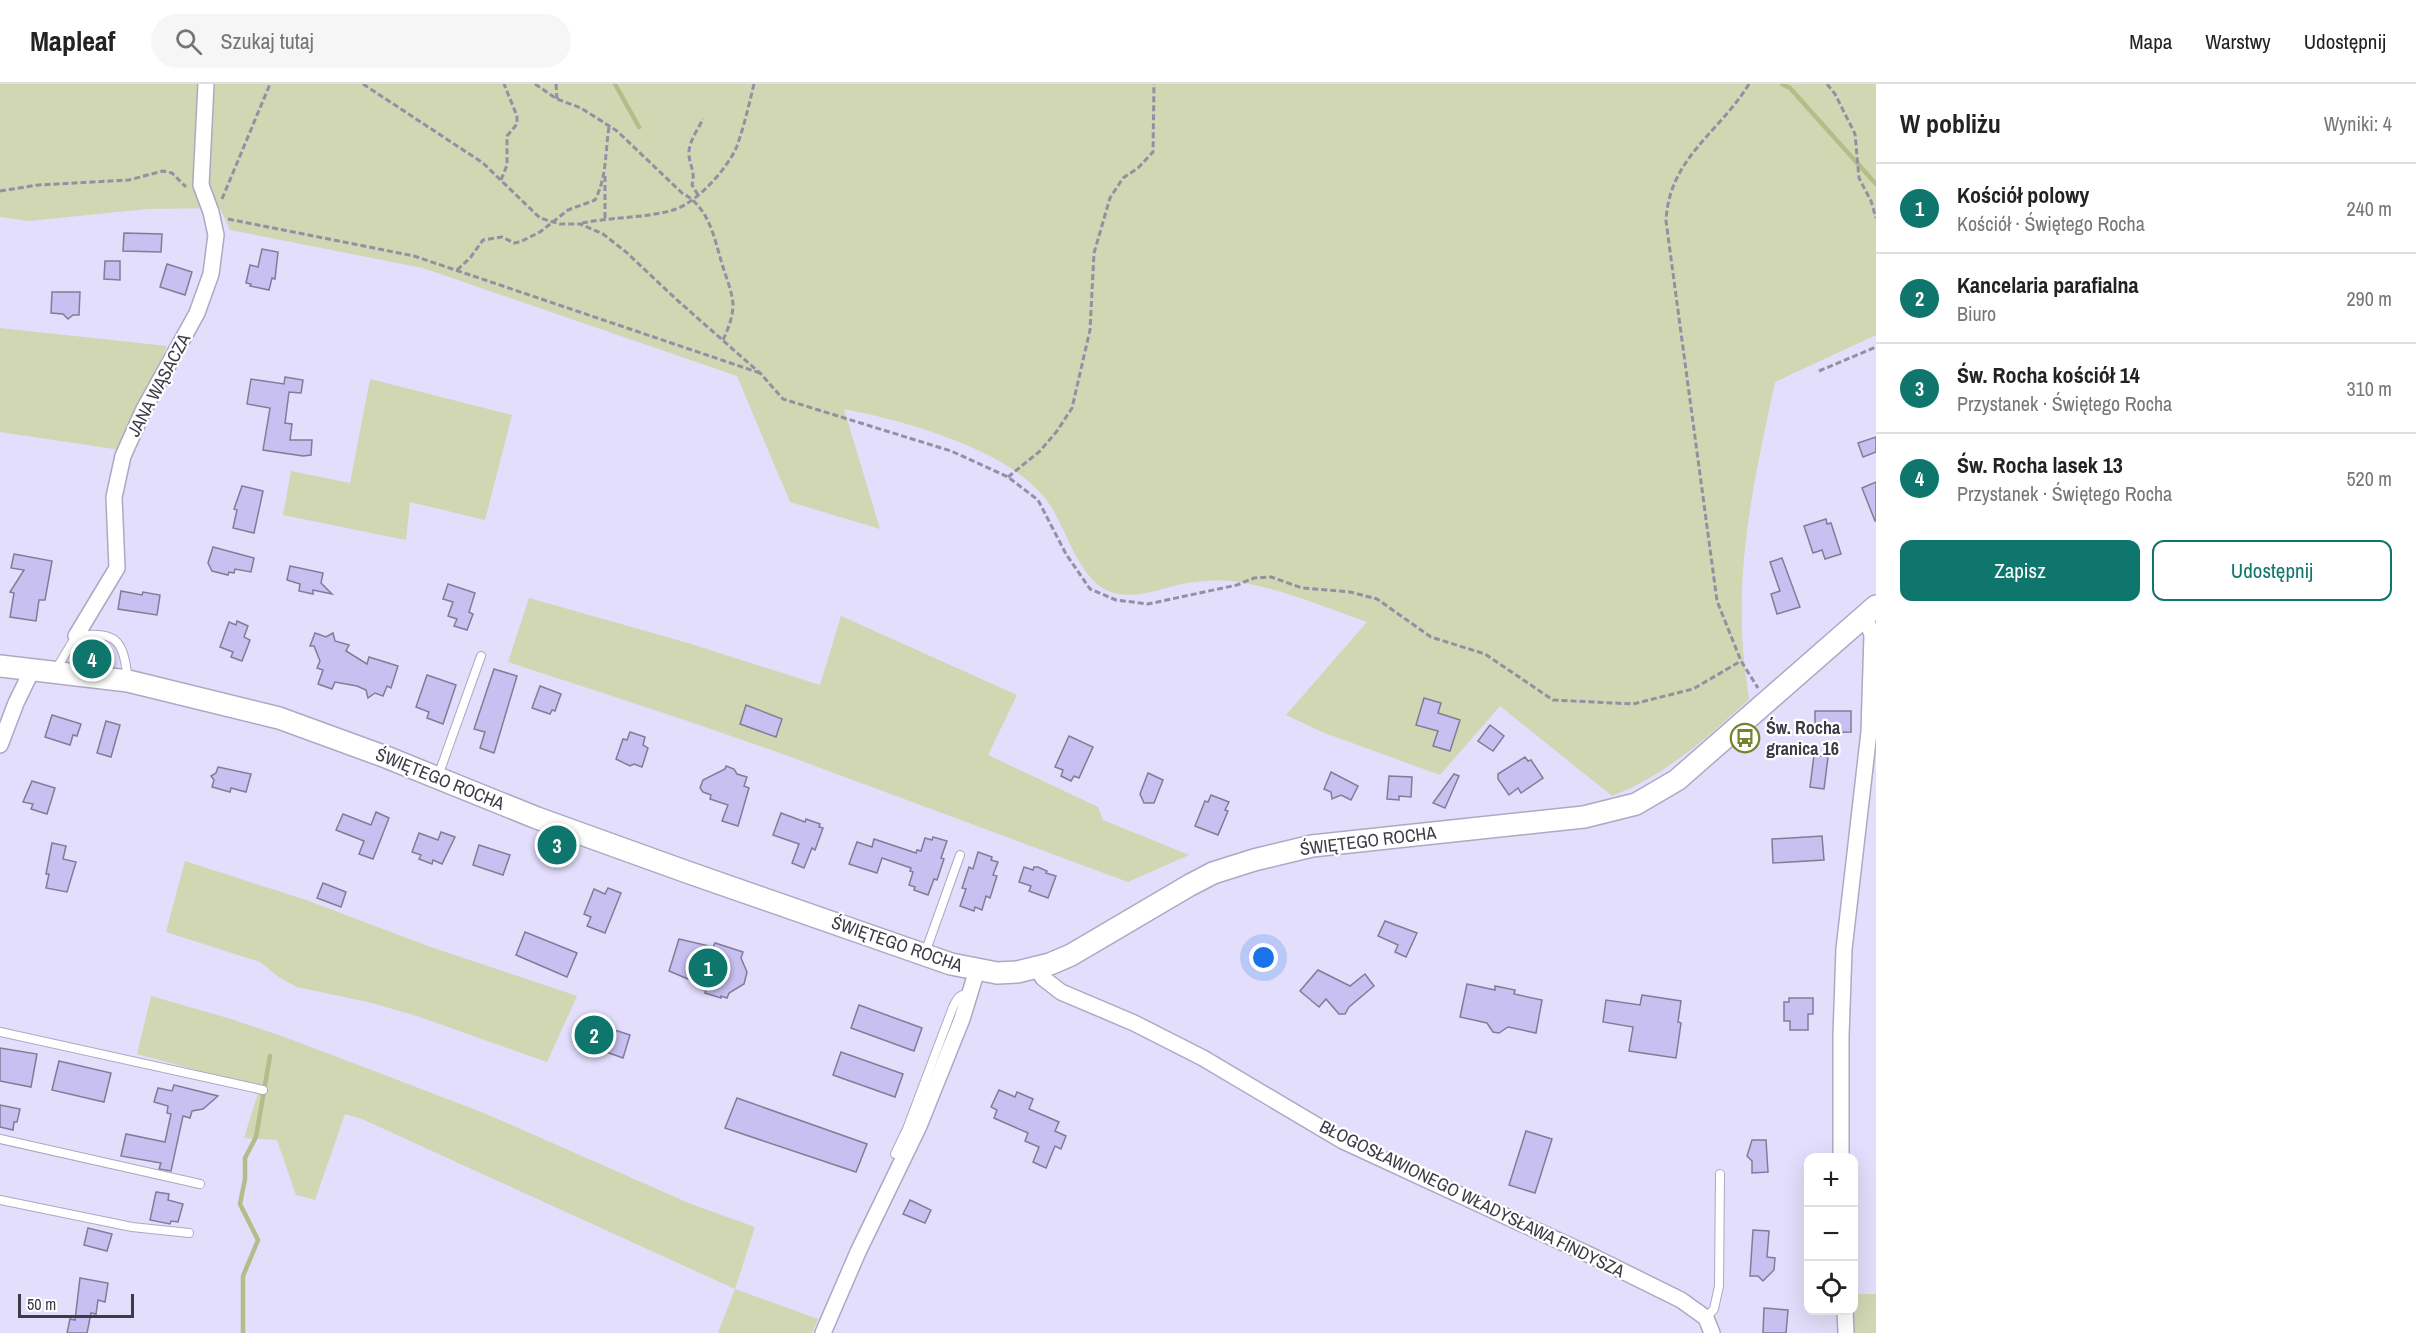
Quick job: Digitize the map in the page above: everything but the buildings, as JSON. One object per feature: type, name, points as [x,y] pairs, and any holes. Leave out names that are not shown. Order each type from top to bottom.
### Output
[{"type":"street","name":"JANA WĄSACZA","points":[[76,636],[117,567],[113,518],[117,476],[126,449],[140,418],[197,313],[211,274],[216,235],[213,217],[200,178],[206,84]]},
{"type":"street","name":"ŚWIĘTEGO ROCHA","points":[[0,666],[128,681],[279,718],[626,850],[925,954],[977,970],[997,973],[1037,968],[1071,955],[1167,897],[1206,877],[1254,860],[1312,846],[1584,817],[1636,804],[1657,794],[1677,780],[1870,611]]},
{"type":"street","points":[[1841,1153],[1844,949],[1869,732],[1872,635],[1870,611]]},
{"type":"street","points":[[0,745],[32,670]]},
{"type":"street","name":"BŁOGOSŁAWIONEGO WŁADYSŁAWA FINDYSZA","points":[[1037,968],[1043,978],[1061,992],[1134,1023],[1203,1058],[1342,1141],[1596,1258],[1681,1300],[1709,1326]]},
{"type":"street","points":[[823,1333],[858,1252],[919,1126],[958,1029],[977,970]]},
{"type":"street","points":[[1845,1315],[1846,1333]]},
{"type":"lane","points":[[76,636],[97,633],[113,637],[120,644],[125,655],[128,681]]},
{"type":"lane","name":"JANA WĄSACZA","points":[[55,673],[76,636]]},
{"type":"lane","points":[[438,778],[481,656]]},
{"type":"lane","points":[[925,954],[960,855]]},
{"type":"lane","points":[[895,1154],[907,1130],[953,1007],[958,997],[969,994]]},
{"type":"lane","points":[[0,1032],[263,1090]]},
{"type":"lane","points":[[0,1139],[200,1184]]},
{"type":"lane","points":[[1709,1326],[1719,1286],[1720,1174]]},
{"type":"lane","points":[[0,1200],[132,1227],[189,1233]]},
{"type":"path","points":[[270,84],[213,217],[414,256],[761,374]]},
{"type":"path","points":[[363,84],[483,163],[540,218],[554,222],[580,224],[674,210],[694,199],[717,176],[736,149],[754,84]]},
{"type":"path","points":[[501,180],[507,165],[507,136],[517,124],[517,116],[504,84]]},
{"type":"path","points":[[535,84],[557,99],[572,103],[617,131],[682,193],[694,199],[702,210],[718,246],[732,297],[732,316],[723,340]]},
{"type":"path","points":[[556,84],[557,99]]},
{"type":"path","points":[[1008,477],[1040,452],[1072,408],[1090,330],[1094,253],[1110,198],[1123,178],[1138,168],[1152,152],[1154,84]]},
{"type":"path","points":[[1749,84],[1677,174],[1667,201],[1666,221],[1718,601],[1742,661],[1767,702]]},
{"type":"path","points":[[1827,84],[1835,94],[1855,134],[1859,178],[1871,201],[1876,218]]},
{"type":"path","points":[[698,195],[692,185],[695,175],[689,153],[690,144],[703,119]]},
{"type":"path","points":[[605,219],[605,170],[610,126]]},
{"type":"path","points":[[457,270],[470,258],[483,240],[502,237],[514,243],[520,242],[554,222],[568,210],[595,200],[600,191],[605,170]]},
{"type":"path","points":[[0,191],[38,185],[129,180],[163,171],[172,173],[181,180],[190,193],[206,201]]},
{"type":"path","points":[[580,224],[603,234],[626,252],[761,374],[783,399],[951,451],[1008,477],[1038,500],[1066,554],[1090,589],[1116,600],[1148,604],[1237,585],[1254,578],[1271,577],[1302,588],[1350,592],[1377,599],[1431,637],[1485,654],[1553,700],[1633,704],[1693,689],[1742,661]]},
{"type":"path","points":[[1819,371],[1876,347]]},
{"type":"green space","points":[[0,84],[1876,84],[1876,335],[1775,382],[1751,503],[1744,565],[1742,635],[1749,699],[1685,754],[1650,777],[1612,796],[1500,706],[1440,775],[1322,732],[1286,715],[1367,622],[1284,593],[1232,581],[1187,583],[1131,595],[1111,592],[1099,586],[1089,576],[1045,498],[1027,480],[980,451],[952,439],[896,421],[844,409],[880,529],[790,502],[737,376],[423,268],[230,230],[220,208],[147,209],[29,221],[0,217]]},
{"type":"green space","points":[[0,328],[167,346],[121,450],[0,432]]},
{"type":"green space","points":[[370,379],[512,415],[485,520],[410,502],[406,540],[283,515],[291,471],[350,483]]},
{"type":"green space","points":[[529,598],[688,643],[820,685],[841,616],[1017,695],[988,755],[1098,807],[1103,820],[1189,855],[1128,882],[783,754],[508,662]]},
{"type":"green space","points":[[93,644],[105,648],[109,654],[108,659],[98,658],[98,654],[79,655],[86,646]]},
{"type":"green space","points":[[185,861],[306,900],[428,946],[577,996],[547,1062],[417,1016],[368,1002],[297,987],[280,978],[260,962],[166,932]]},
{"type":"green space","points":[[151,996],[290,1039],[484,1113],[691,1204],[755,1227],[735,1289],[362,1119],[345,1114],[315,1200],[296,1195],[277,1140],[244,1138],[260,1087],[137,1054]]},
{"type":"green space","points":[[735,1289],[818,1319],[812,1333],[718,1333]]},
{"type":"green space","points":[[1858,1294],[1876,1294],[1876,1333],[1852,1333],[1853,1315],[1858,1315]]},
{"type":"waterway","points":[[615,84],[639,127]]},
{"type":"waterway","points":[[1782,84],[1790,88],[1876,184]]},
{"type":"waterway","points":[[243,1333],[243,1276],[258,1240],[240,1204],[245,1179],[245,1158],[256,1137],[270,1056]]},
{"type":"place","name":"Św. Rocha lasek 13","points":[[92,659]]},
{"type":"place","name":"Św. Rocha granica 16","points":[[1745,738]]},
{"type":"place","name":"Św. Rocha kościół 14","points":[[557,845]]},
{"type":"place","name":"Kościół polowy","points":[[708,968]]},
{"type":"place","name":"Kancelaria parafialna","points":[[594,1035]]}]
